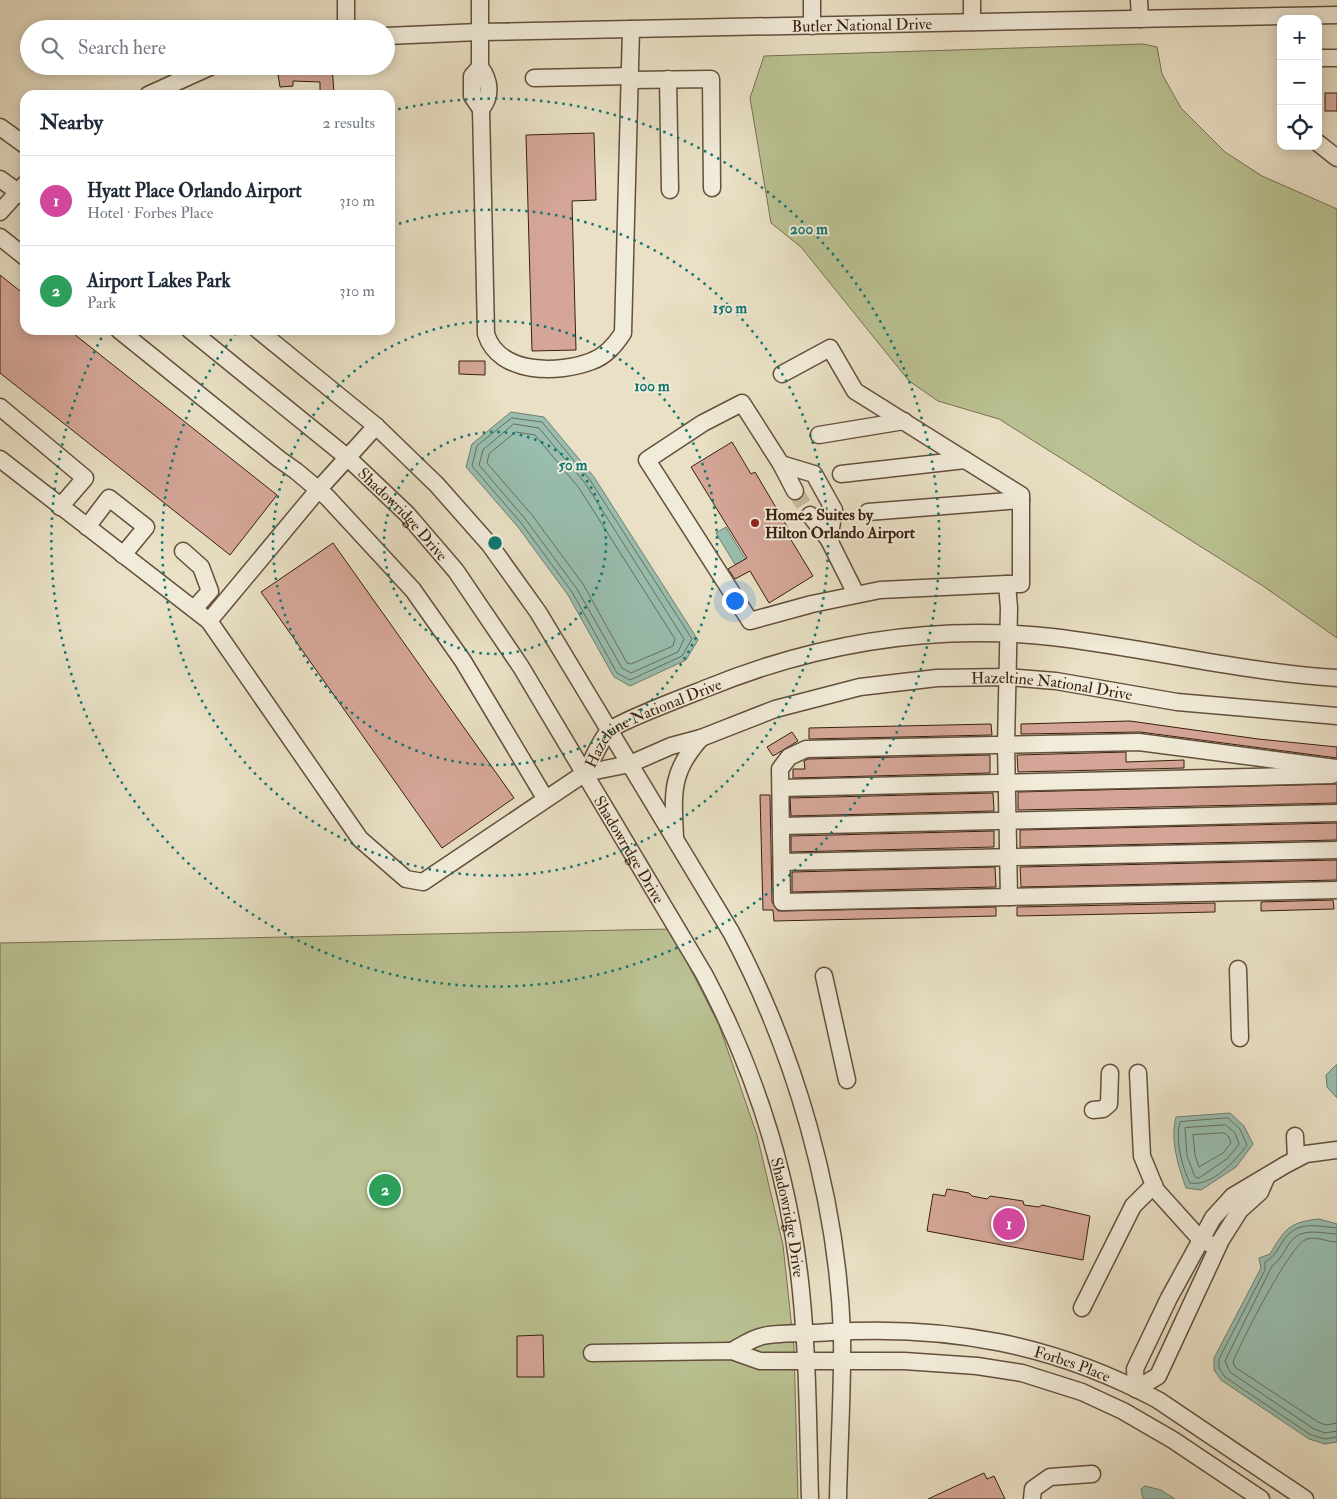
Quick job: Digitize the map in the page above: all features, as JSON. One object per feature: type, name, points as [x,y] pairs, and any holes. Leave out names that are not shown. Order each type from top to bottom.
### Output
[{"type":"street","points":[[346,0],[346,20]]},
{"type":"street","points":[[480,0],[480,67],[472,76],[472,96],[481,109],[488,340],[498,353],[520,366],[554,368],[593,361],[610,350],[623,333],[631,29]]},
{"type":"street","points":[[812,0],[812,26]]},
{"type":"street","points":[[972,0],[972,22]]},
{"type":"street","points":[[1139,0],[1140,19]]},
{"type":"street","name":"Butler National Drive","points":[[395,36],[479,32],[1337,15]]},
{"type":"street","points":[[1322,58],[1337,58]]},
{"type":"street","points":[[159,90],[192,75]]},
{"type":"street","points":[[534,78],[711,79],[712,188]]},
{"type":"street","points":[[668,80],[670,190]]},
{"type":"street","points":[[0,127],[20,141]]},
{"type":"street","points":[[1322,146],[1337,158]]},
{"type":"street","points":[[0,179],[20,190]]},
{"type":"street","points":[[0,212],[20,193]]},
{"type":"street","points":[[0,237],[20,253]]},
{"type":"street","points":[[125,335],[318,490],[412,590],[463,661],[545,798]]},
{"type":"street","name":"Shadowridge Drive","points":[[196,335],[348,458],[407,514],[456,571],[521,667],[586,773],[704,974],[748,1068],[766,1121],[788,1206],[799,1276],[806,1360],[810,1499]]},
{"type":"street","points":[[264,335],[376,426],[438,486],[490,545],[538,612],[741,951],[778,1034],[803,1111],[824,1192],[837,1273],[842,1332],[838,1499]]},
{"type":"street","points":[[782,374],[830,348],[855,391],[1021,495],[1021,584],[880,590],[856,594],[750,621],[647,460],[703,423],[742,403],[781,464],[795,490]]},
{"type":"street","points":[[0,408],[85,478],[60,507]]},
{"type":"street","points":[[819,436],[904,421]]},
{"type":"street","points":[[209,622],[318,490],[376,426]]},
{"type":"street","points":[[0,459],[209,622],[360,839],[406,879],[423,882],[545,798],[586,773]]},
{"type":"street","points":[[841,474],[965,460]]},
{"type":"street","points":[[781,464],[814,474],[834,510],[829,540]]},
{"type":"street","points":[[87,527],[109,498],[146,527],[123,554]]},
{"type":"street","points":[[868,512],[1021,500]]},
{"type":"street","points":[[810,515],[829,540],[856,594]]},
{"type":"street","points":[[183,551],[201,567],[210,591],[194,609]]},
{"type":"street","points":[[1007,584],[1008,677],[1006,744],[1010,897]]},
{"type":"street","name":"Hazeltine National Drive","points":[[586,773],[609,730],[733,677],[814,652],[910,636],[1008,634],[1075,640],[1261,670],[1337,678]]},
{"type":"street","name":"Hazeltine National Drive","points":[[586,773],[630,764],[670,746],[701,738],[775,709],[830,693],[914,680],[1008,677],[1072,684],[1177,702],[1337,716]]},
{"type":"street","points":[[674,839],[676,781],[682,761],[701,738]]},
{"type":"street","points":[[1337,768],[1139,742],[806,749],[796,752],[783,763],[780,769],[782,902],[1337,890]]},
{"type":"street","points":[[781,788],[1337,775]]},
{"type":"street","points":[[781,826],[1337,813]]},
{"type":"street","points":[[782,862],[1337,850]]},
{"type":"street","points":[[1238,969],[1240,1038]]},
{"type":"street","points":[[824,976],[848,1080]]},
{"type":"street","points":[[1138,1073],[1142,1156],[1154,1184],[1176,1214],[1201,1240],[1218,1248]]},
{"type":"street","points":[[1094,1110],[1103,1109],[1109,1104],[1110,1074]]},
{"type":"street","points":[[1295,1136],[1296,1159]]},
{"type":"street","points":[[1268,1174],[1260,1192],[1240,1210],[1218,1248],[1158,1376],[1136,1388],[1135,1369],[1169,1298],[1213,1218],[1233,1196],[1268,1174],[1306,1154],[1337,1150]]},
{"type":"street","points":[[1082,1308],[1133,1206],[1154,1184]]},
{"type":"street","name":"Forbes Place","points":[[732,1350],[761,1336],[907,1330],[978,1337],[1061,1358],[1105,1374],[1158,1400],[1305,1499]]},
{"type":"street","points":[[592,1353],[732,1350]]},
{"type":"street","name":"Forbes Place","points":[[732,1350],[760,1361],[806,1360],[842,1362],[886,1360],[960,1364],[994,1367],[1042,1378],[1082,1392],[1123,1411],[1174,1440],[1261,1499]]},
{"type":"street","points":[[1032,1499],[1033,1489],[1050,1477],[1092,1474]]},
{"type":"shaded area","points":[[1143,44],[1157,47],[1162,74],[1181,108],[1225,152],[1262,176],[1337,209],[1337,638],[1263,586],[999,419],[938,401],[909,381],[801,247],[771,223],[750,98],[764,56]]},
{"type":"shaded area","points":[[670,929],[719,1025],[757,1135],[783,1245],[794,1348],[798,1499],[0,1499],[0,943]]},
{"type":"water","points":[[511,412],[544,417],[594,477],[698,640],[686,660],[630,686],[614,677],[568,595],[518,527],[466,467],[472,444]]},
{"type":"water","points":[[726,527],[746,560],[736,566],[716,533]]},
{"type":"water","points":[[1337,1064],[1337,1098],[1327,1087],[1326,1075]]},
{"type":"water","points":[[1230,1113],[1244,1126],[1253,1144],[1236,1167],[1201,1190],[1186,1188],[1174,1144],[1176,1117]]},
{"type":"water","points":[[1319,1219],[1337,1224],[1337,1442],[1325,1444],[1309,1439],[1221,1380],[1214,1370],[1214,1358],[1261,1268],[1259,1258],[1270,1254],[1289,1228],[1301,1222]]},
{"type":"water","points":[[1145,1486],[1161,1490],[1175,1499],[1143,1499],[1141,1489]]},
{"type":"building","points":[[278,75],[333,75],[334,90],[320,90],[320,82],[293,81],[293,86],[280,87]]},
{"type":"building","points":[[1325,93],[1337,93],[1337,111],[1325,111]]},
{"type":"building","points":[[594,133],[596,200],[572,201],[576,350],[532,351],[526,135]]},
{"type":"building","points":[[0,275],[20,291],[20,335],[75,335],[277,495],[230,555],[0,373]]},
{"type":"building","points":[[459,361],[485,361],[485,375],[459,374]]},
{"type":"building","name":"Home2 Suites by Hilton Orlando Airport","points":[[732,442],[751,474],[755,472],[788,528],[785,530],[813,576],[769,603],[750,571],[735,579],[728,569],[747,558],[691,467]]},
{"type":"building","points":[[333,543],[514,798],[442,848],[261,592]]},
{"type":"building","points":[[1130,721],[1258,739],[1337,747],[1337,758],[1140,732],[1021,734],[1021,724]]},
{"type":"building","points":[[991,724],[992,735],[809,739],[809,728]]},
{"type":"building","points":[[792,732],[798,741],[773,756],[767,747]]},
{"type":"building","points":[[1126,752],[1126,762],[1184,760],[1184,768],[1018,772],[1017,755]]},
{"type":"building","points":[[990,755],[990,773],[793,778],[793,769],[805,769],[804,761],[808,759]]},
{"type":"building","points":[[1337,784],[1337,803],[1018,810],[1018,792]]},
{"type":"building","points":[[993,793],[994,811],[791,816],[790,798]]},
{"type":"building","points":[[760,795],[770,795],[772,902],[778,911],[996,907],[996,916],[774,921],[773,910],[763,910]]},
{"type":"building","points":[[1337,823],[1337,840],[1020,847],[1020,830]]},
{"type":"building","points":[[994,831],[994,847],[791,852],[791,836]]},
{"type":"building","points":[[1337,860],[1337,880],[1021,887],[1020,867]]},
{"type":"building","points":[[995,867],[996,887],[792,892],[792,872]]},
{"type":"building","points":[[1333,900],[1334,909],[1261,911],[1261,902]]},
{"type":"building","points":[[1215,903],[1215,912],[1017,916],[1017,907]]},
{"type":"building","points":[[947,1189],[987,1199],[990,1196],[1023,1201],[1024,1205],[1039,1207],[1042,1205],[1090,1216],[1083,1260],[927,1231],[933,1194],[945,1196]]},
{"type":"building","points":[[543,1335],[544,1377],[517,1377],[517,1336]]},
{"type":"building","points":[[984,1473],[987,1479],[994,1476],[1005,1499],[928,1499]]},
{"type":"tunnel","points":[[795,491],[810,515]]},
{"type":"place","name":"Home2 Suites by Hilton Orlando Airport","points":[[755,523]]},
{"type":"place","name":"Airport Lakes Park","points":[[385,1190]]},
{"type":"place","name":"Hyatt Place Orlando Airport","points":[[1009,1224]]}]
